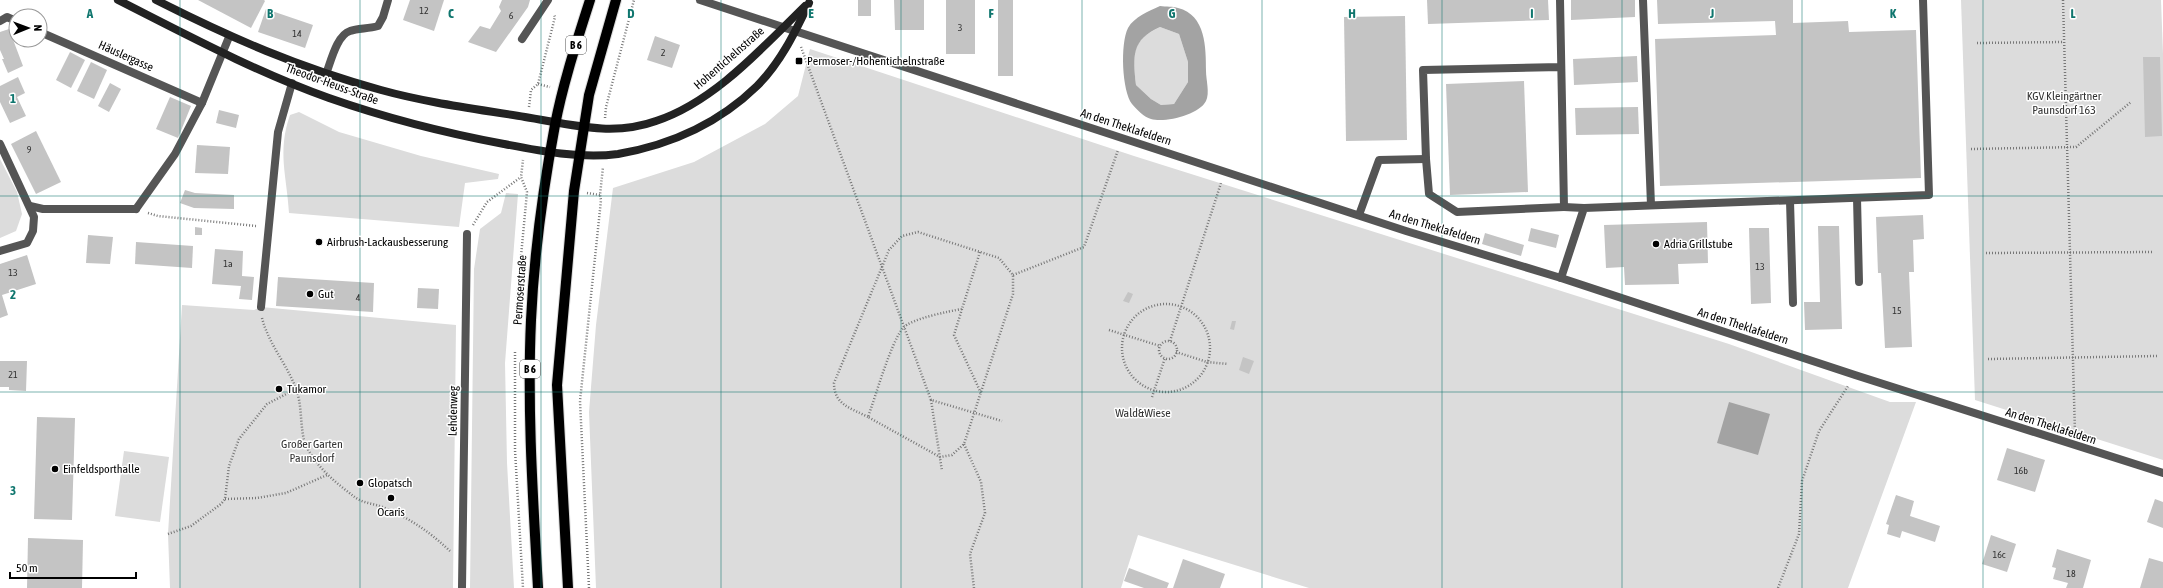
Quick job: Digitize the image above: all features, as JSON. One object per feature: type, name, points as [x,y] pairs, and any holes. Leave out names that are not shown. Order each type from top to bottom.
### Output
[{"type":"main road","name":"Theodor-Heuss-Straße","points":[[118,0],[223,52],[329,98],[448,133],[525,148],[551,151]]},
{"type":"main road","name":"Theodor-Heuss-Straße","points":[[156,0],[229,37],[296,64],[382,91],[463,108],[528,117],[555,124],[586,128]]},
{"type":"main road","name":"Permoserstraße","points":[[538,588],[530,397],[531,319],[536,252],[555,124],[567,76],[590,0]]},
{"type":"main road","name":"B 6","points":[[568,588],[557,385],[574,191],[586,128],[589,95],[616,0]]},
{"type":"main road","name":"Hohentichelnstraße","points":[[586,128],[622,128],[655,122],[686,108],[710,94],[810,1]]},
{"type":"main road","name":"Hohentichelnstraße","points":[[551,151],[581,155],[617,154],[655,146],[688,134],[719,115],[758,85],[786,50],[810,1]]},
{"type":"street","points":[[326,74],[342,35],[351,30],[365,30],[378,26],[388,0]]},
{"type":"street","points":[[522,39],[548,0]]},
{"type":"street","name":"An den Theklafeldern","points":[[700,0],[784,26],[795,31],[1225,172],[1561,278],[2071,445],[2163,473]]},
{"type":"street","points":[[1560,0],[1564,208]]},
{"type":"street","points":[[1643,0],[1651,205]]},
{"type":"street","points":[[1561,67],[1423,70],[1426,160],[1429,194],[1457,212],[1929,195],[1923,0]]},
{"type":"street","name":"Häuslergasse","points":[[48,36],[202,103]]},
{"type":"street","points":[[30,206],[43,209],[136,209],[175,154],[202,103],[229,37]]},
{"type":"street","points":[[261,307],[278,132],[292,83]]},
{"type":"street","points":[[0,144],[34,217],[33,231],[27,243],[0,252]]},
{"type":"street","points":[[1359,215],[1379,160],[1426,160]]},
{"type":"street","points":[[1857,198],[1859,282]]},
{"type":"street","points":[[1790,200],[1793,303]]},
{"type":"street","points":[[1561,278],[1584,208]]},
{"type":"street","name":"Lehdenweg","points":[[462,588],[467,234]]},
{"type":"path","points":[[528,117],[531,90],[538,84],[555,17],[548,0]]},
{"type":"path","points":[[608,98],[634,0]]},
{"type":"path","points":[[2063,0],[2075,431],[2071,445]]},
{"type":"path","points":[[795,31],[931,400],[942,471]]},
{"type":"path","points":[[1977,44],[2064,42]]},
{"type":"path","points":[[1971,149],[2076,147],[2131,102]]},
{"type":"path","points":[[1012,275],[1084,247],[1122,138]]},
{"type":"path","points":[[467,234],[487,202],[521,177],[525,148]]},
{"type":"path","points":[[1170,341],[1225,172]]},
{"type":"path","points":[[589,588],[580,401],[601,200],[600,195]]},
{"type":"path","points":[[136,209],[158,216],[268,227]]},
{"type":"path","points":[[918,232],[999,258],[1012,275],[1013,294],[982,393],[964,444],[952,455],[940,457],[837,399],[834,393],[834,383],[882,267],[889,250],[902,236],[918,232]]},
{"type":"path","points":[[980,252],[954,335],[982,393]]},
{"type":"path","points":[[1986,253],[2154,252]]},
{"type":"path","points":[[1167,304],[1181,306],[1194,314],[1204,325],[1209,339],[1210,354],[1208,362],[1196,380],[1184,389],[1169,392],[1154,390],[1142,385],[1131,375],[1124,356],[1124,335],[1131,322],[1141,312],[1153,306],[1167,304]]},
{"type":"path","points":[[261,307],[262,318],[268,339],[296,389],[304,440],[327,475],[358,499],[386,508],[414,522],[432,535],[454,555]]},
{"type":"path","points":[[868,417],[896,341],[904,327],[941,312],[962,309]]},
{"type":"path","points":[[1109,330],[1160,346]]},
{"type":"path","points":[[1164,341],[1170,341],[1176,346],[1176,352],[1171,358],[1165,358],[1160,354],[1160,346],[1164,341]]},
{"type":"path","points":[[1176,352],[1208,362],[1228,364]]},
{"type":"path","points":[[1988,359],[2157,356]]},
{"type":"path","points":[[1152,397],[1165,358]]},
{"type":"path","points":[[1778,588],[1799,534],[1802,481],[1819,431],[1855,375]]},
{"type":"path","points":[[225,498],[229,466],[239,439],[267,404],[296,389]]},
{"type":"path","points":[[931,400],[1002,421]]},
{"type":"path","points":[[964,444],[981,482],[985,513],[970,554],[974,588]]},
{"type":"path","points":[[168,534],[191,526],[225,498],[257,498],[286,493],[327,475]]},
{"type":"green space","name":"KGV Kleingärtner Paunsdorf 163","points":[[1961,0],[2161,0],[2163,54],[2163,460],[1975,400]]},
{"type":"green space","points":[[1160,27],[1179,34],[1188,62],[1188,82],[1174,104],[1161,105],[1151,99],[1136,85],[1134,57],[1138,44],[1150,32]]},
{"type":"green space","name":"Wald&Wiese","points":[[810,49],[1134,156],[1729,344],[1890,402],[1916,402],[1848,588],[1309,588],[1138,535],[1121,588],[596,588],[589,412],[596,325],[613,188],[694,162],[765,124],[798,96]]},
{"type":"green space","points":[[299,112],[339,132],[421,156],[499,174],[498,179],[465,183],[459,227],[289,213],[283,153],[284,141],[290,115]]},
{"type":"green space","points":[[0,159],[17,192],[22,214],[16,231],[0,238]]},
{"type":"green space","points":[[506,193],[518,194],[505,363],[507,463],[514,588],[470,588],[474,269],[480,229],[501,213]]},
{"type":"green space","name":"Großer Garten Paunsdorf","points":[[182,305],[254,310],[261,307],[456,325],[453,588],[170,588],[168,534]]},
{"type":"green space","points":[[124,451],[169,457],[160,522],[115,516]]},
{"type":"shaded area","points":[[1160,6],[1176,7],[1187,12],[1199,25],[1205,43],[1208,90],[1206,101],[1202,106],[1189,114],[1165,120],[1148,118],[1132,104],[1126,89],[1123,67],[1125,35],[1128,28],[1138,18]],"holes":[[[1160,27],[1179,34],[1188,62],[1188,82],[1174,104],[1161,105],[1151,99],[1136,85],[1134,66],[1136,50],[1144,37]]]},
{"type":"shaded area","points":[[1729,402],[1770,414],[1758,455],[1717,443]]},
{"type":"building","points":[[198,0],[264,0],[265,1],[251,28]]},
{"type":"building","points":[[410,0],[444,0],[434,31],[403,20]]},
{"type":"building","points":[[502,0],[530,0],[528,7],[496,52],[468,42],[480,26],[490,29],[501,11],[499,7]]},
{"type":"building","points":[[858,0],[871,0],[871,16],[858,16]]},
{"type":"building","points":[[894,0],[924,0],[924,30],[895,30]]},
{"type":"building","points":[[946,0],[975,0],[975,54],[946,54]]},
{"type":"building","points":[[998,0],[1013,0],[1013,76],[998,76]]},
{"type":"building","points":[[1427,0],[1548,0],[1549,20],[1428,24]]},
{"type":"building","points":[[1571,0],[1635,0],[1635,17],[1571,20]]},
{"type":"building","points":[[1657,0],[1793,0],[1793,23],[1848,21],[1849,32],[1916,30],[1921,178],[1660,186],[1655,39],[1776,35],[1775,21],[1658,24]]},
{"type":"building","points":[[266,9],[313,25],[305,48],[258,32]]},
{"type":"building","points":[[1405,16],[1407,140],[1346,141],[1344,17]]},
{"type":"building","points":[[8,29],[8,48],[16,48],[23,66],[8,73],[0,50],[0,32]]},
{"type":"building","points":[[655,36],[680,45],[672,68],[647,60]]},
{"type":"building","points":[[70,52],[85,60],[71,88],[56,80]]},
{"type":"building","points":[[1637,56],[1638,82],[1574,85],[1573,59]]},
{"type":"building","points":[[2143,57],[2160,57],[2162,136],[2145,137]]},
{"type":"building","points":[[91,62],[107,70],[94,99],[77,91]]},
{"type":"building","points":[[18,77],[25,93],[17,97],[26,116],[10,123],[0,102],[0,86]]},
{"type":"building","points":[[1524,81],[1528,192],[1450,195],[1446,84]]},
{"type":"building","points":[[110,83],[121,89],[109,112],[98,106]]},
{"type":"building","points":[[170,97],[191,106],[178,138],[156,129]]},
{"type":"building","points":[[1638,107],[1639,134],[1576,135],[1575,108]]},
{"type":"building","points":[[219,110],[239,115],[236,128],[216,123]]},
{"type":"building","points":[[36,131],[61,182],[36,194],[11,144]]},
{"type":"building","points":[[197,145],[230,147],[228,174],[195,173]]},
{"type":"building","points":[[185,190],[195,193],[234,195],[234,209],[194,208],[180,203]]},
{"type":"building","points":[[1923,215],[1924,239],[1913,240],[1914,272],[1909,272],[1912,347],[1885,348],[1881,273],[1878,273],[1876,217]]},
{"type":"building","name":"Adria Grillstube","points":[[1707,222],[1708,263],[1678,264],[1679,284],[1625,285],[1624,267],[1606,268],[1604,225]]},
{"type":"building","points":[[1818,226],[1839,226],[1842,329],[1805,330],[1804,302],[1820,302]]},
{"type":"building","points":[[195,227],[202,228],[202,235],[195,235]]},
{"type":"building","points":[[1531,228],[1559,235],[1556,248],[1528,241]]},
{"type":"building","points":[[1749,228],[1769,228],[1771,303],[1751,304]]},
{"type":"building","points":[[1485,233],[1524,245],[1521,256],[1482,244]]},
{"type":"building","points":[[88,235],[113,237],[110,264],[86,263]]},
{"type":"building","points":[[136,242],[193,246],[192,268],[135,264]]},
{"type":"building","points":[[215,249],[243,251],[242,276],[254,277],[252,300],[239,299],[241,286],[212,284]]},
{"type":"building","points":[[27,255],[36,284],[2,295],[8,315],[0,318],[0,264]]},
{"type":"building","name":"Gut","points":[[278,277],[374,283],[373,312],[276,306]]},
{"type":"building","points":[[418,288],[439,289],[438,309],[417,308]]},
{"type":"building","points":[[1128,292],[1133,294],[1129,303],[1123,301]]},
{"type":"building","points":[[1232,321],[1236,321],[1234,330],[1230,329]]},
{"type":"building","points":[[1243,357],[1254,361],[1249,374],[1239,370]]},
{"type":"building","points":[[0,361],[27,361],[26,391],[9,390],[9,387],[0,387]]},
{"type":"building","name":"Einfeldsporthalle","points":[[37,417],[75,418],[72,520],[34,519]]},
{"type":"building","points":[[2007,448],[2045,460],[2035,492],[1997,480]]},
{"type":"building","points":[[1896,495],[1914,501],[1910,516],[1940,526],[1935,542],[1902,531],[1900,538],[1887,534],[1889,525],[1886,524]]},
{"type":"building","points":[[2155,499],[2163,502],[2163,528],[2147,522]]},
{"type":"building","points":[[1991,535],[2016,544],[2007,572],[1982,564]]},
{"type":"building","points":[[28,538],[83,540],[82,588],[27,588]]},
{"type":"building","points":[[2057,549],[2091,560],[2083,588],[2066,588],[2068,583],[2053,579],[2056,568],[2052,567]]},
{"type":"building","points":[[2149,558],[2163,562],[2163,588],[2140,588]]},
{"type":"building","points":[[1183,559],[1225,574],[1220,588],[1173,588]]},
{"type":"building","points":[[1129,568],[1169,583],[1167,588],[1144,588],[1124,581]]},
{"type":"place","name":"Permoser-/Hohentichelnstraße","points":[[799,61]]},
{"type":"place","name":"Airbrush-Lackausbesserung","points":[[319,242]]},
{"type":"place","name":"Adria Grillstube","points":[[1656,244]]},
{"type":"place","name":"Gut","points":[[310,294]]},
{"type":"place","name":"Tukamor","points":[[279,389]]},
{"type":"place","name":"Einfeldsporthalle","points":[[55,469]]},
{"type":"place","name":"Glopatsch","points":[[360,483]]},
{"type":"place","name":"Ocaris","points":[[391,498]]}]
